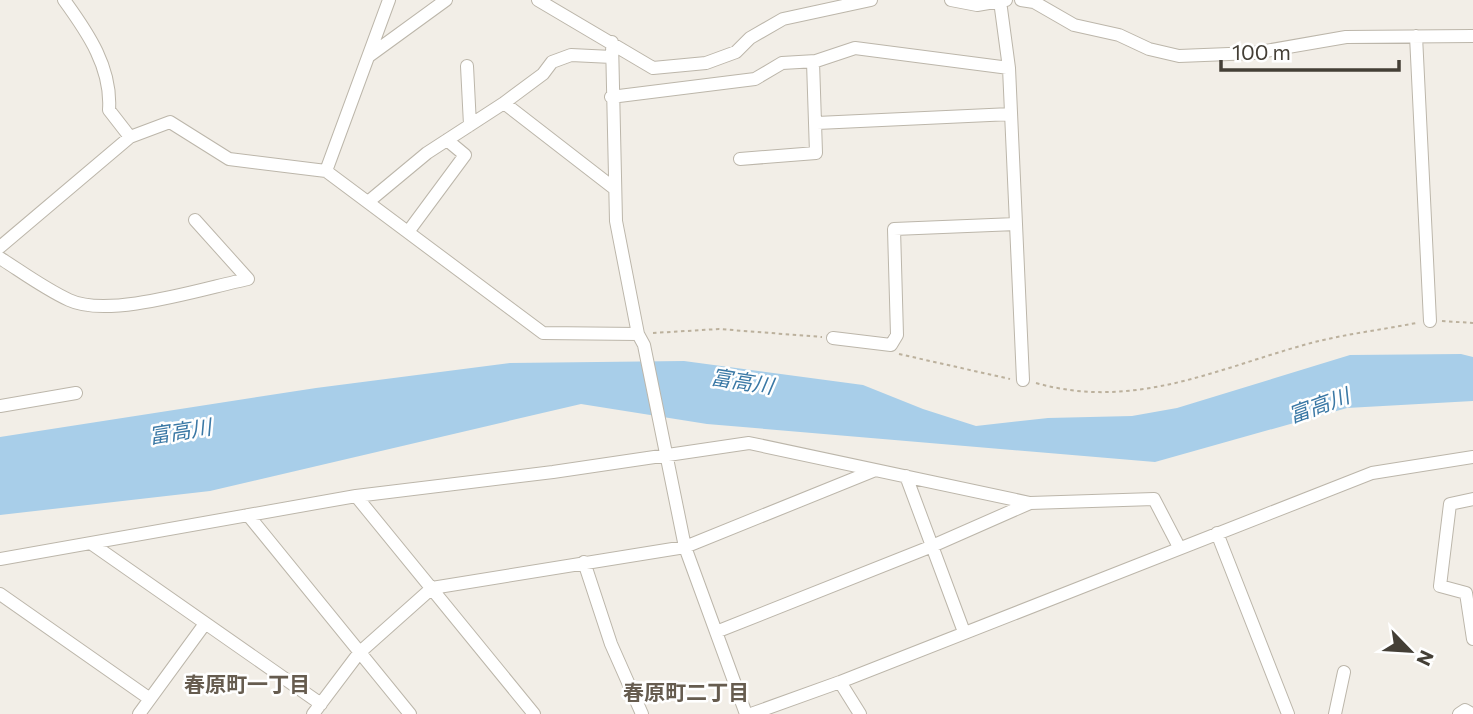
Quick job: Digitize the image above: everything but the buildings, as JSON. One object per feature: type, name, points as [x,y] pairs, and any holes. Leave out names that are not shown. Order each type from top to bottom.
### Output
[{"type":"street","points":[[326,171],[389,0]]},
{"type":"street","points":[[368,56],[446,0]]},
{"type":"street","points":[[538,0],[653,68],[706,63],[736,51],[764,30],[803,12],[848,7],[871,0]]},
{"type":"street","points":[[951,0],[977,5],[1003,1],[1009,68],[1023,380]]},
{"type":"street","points":[[1021,0],[1034,2],[1074,25],[1119,34],[1149,50],[1180,56],[1254,53],[1346,37],[1473,36]]},
{"type":"street","points":[[71,3],[94,44],[111,90],[109,110],[130,137]]},
{"type":"street","points":[[1416,36],[1430,321]]},
{"type":"street","points":[[612,42],[611,97],[617,221],[685,547],[748,714],[840,682],[1373,472],[1473,457]]},
{"type":"street","points":[[611,97],[755,79],[782,63],[813,62],[855,48],[1009,68]]},
{"type":"street","points":[[368,202],[447,140],[504,103],[542,74],[552,62],[571,55],[612,57]]},
{"type":"street","points":[[740,159],[816,153],[813,62]]},
{"type":"street","points":[[467,66],[470,125]]},
{"type":"street","points":[[504,103],[615,189]]},
{"type":"street","points":[[817,123],[1011,114]]},
{"type":"street","points":[[0,247],[130,137],[170,122],[229,159],[326,171],[543,333],[641,339]]},
{"type":"street","points":[[408,232],[465,155],[447,140]]},
{"type":"street","points":[[0,258],[71,302],[110,306],[145,302],[248,279],[195,220]]},
{"type":"street","points":[[833,338],[891,345],[897,335],[894,229],[1016,224]]},
{"type":"street","points":[[0,406],[76,393]]},
{"type":"street","points":[[0,559],[356,496],[553,472],[664,448],[749,443],[1030,503],[1154,499],[1179,548]]},
{"type":"street","points":[[92,544],[317,709],[359,653],[432,588],[685,547],[876,470]]},
{"type":"street","points":[[906,477],[964,632]]},
{"type":"street","points":[[356,496],[534,714]]},
{"type":"street","points":[[1473,499],[1450,504],[1440,586],[1470,593],[1473,639]]},
{"type":"street","points":[[716,632],[930,547],[1030,503]]},
{"type":"street","points":[[248,515],[410,714]]},
{"type":"street","points":[[1217,533],[1288,714]]},
{"type":"street","points":[[584,562],[611,644],[642,714]]},
{"type":"street","points":[[0,594],[150,699]]},
{"type":"street","points":[[139,714],[204,625]]},
{"type":"street","points":[[1335,714],[1344,672]]},
{"type":"street","points":[[840,682],[860,714]]},
{"type":"street","points":[[1459,714],[1465,709],[1472,714]]},
{"type":"path","points":[[899,354],[1000,379],[1023,380],[1062,390],[1101,393],[1182,383],[1312,343],[1430,321],[1473,323]]},
{"type":"path","points":[[641,339],[719,329],[833,338]]},
{"type":"water","name":"富高川","points":[[1461,354],[1473,357],[1473,401],[1347,408],[1155,462],[707,424],[581,404],[210,491],[0,515],[0,437],[316,388],[510,363],[684,361],[863,385],[976,426],[1048,418],[1132,416],[1177,408],[1350,355]]},
{"type":"district","name":"春原町一丁目","points":[[247,685]]},
{"type":"district","name":"春原町二丁目","points":[[686,693]]}]
